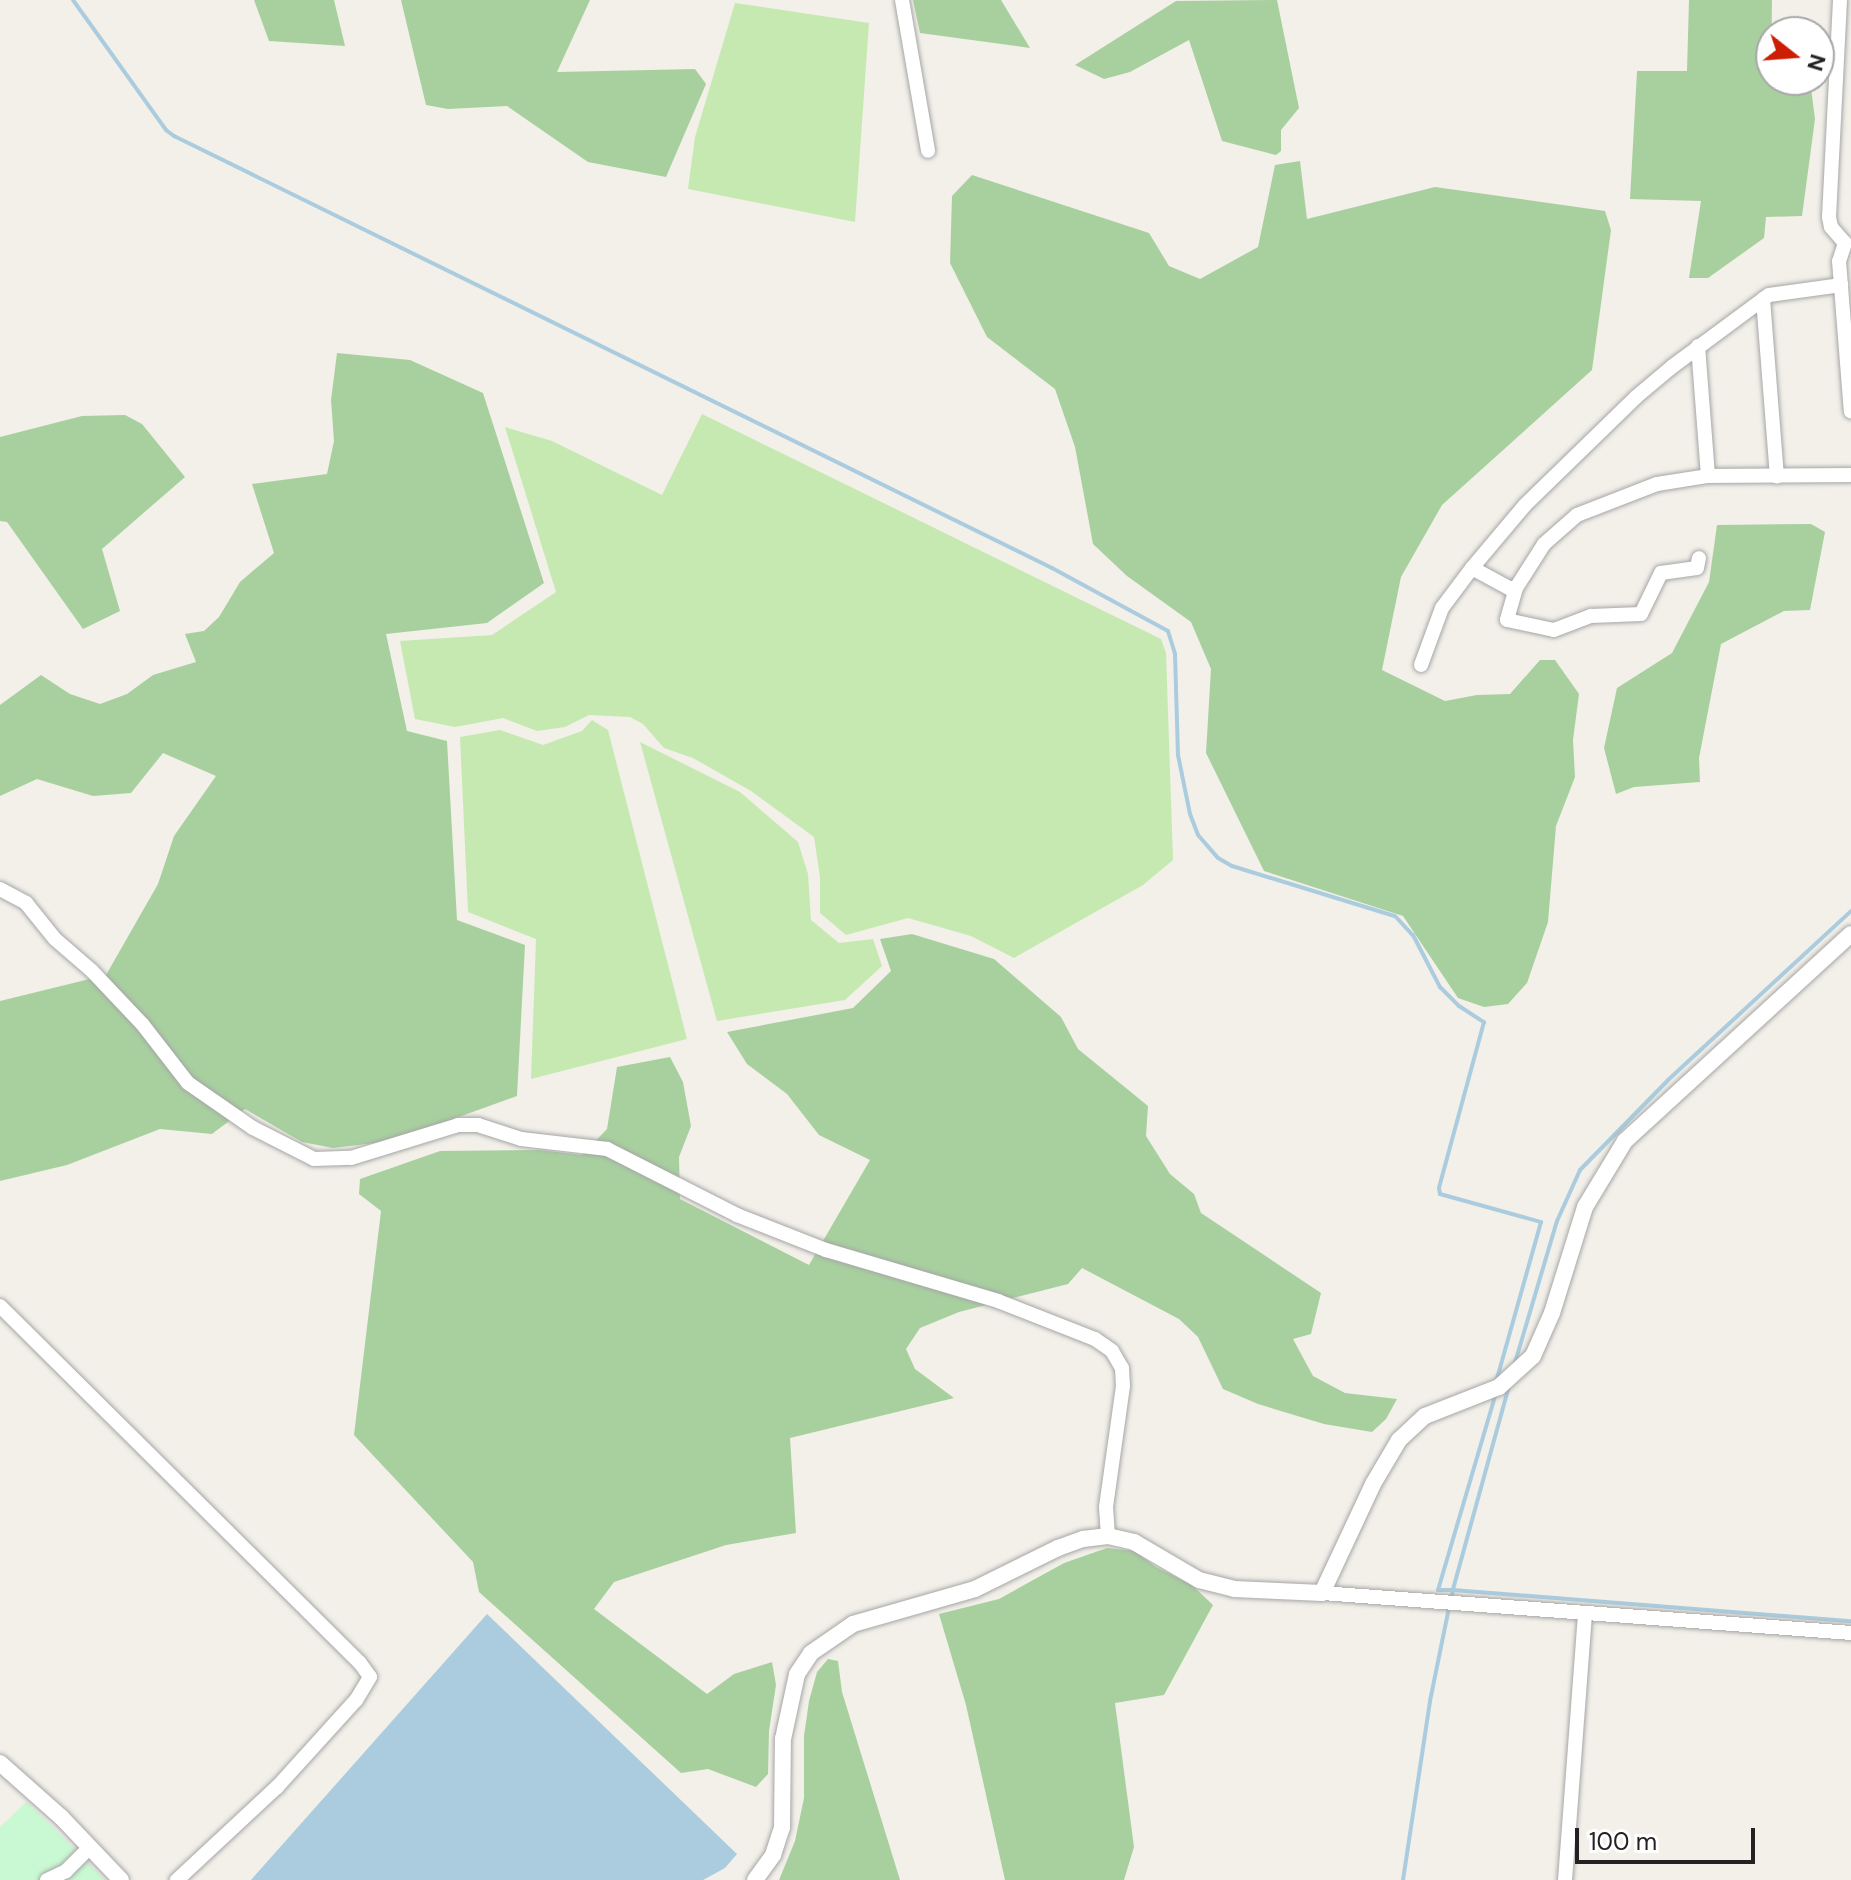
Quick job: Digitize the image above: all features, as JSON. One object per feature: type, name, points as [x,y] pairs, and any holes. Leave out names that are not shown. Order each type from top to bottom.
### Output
[{"type":"street","points":[[902,0],[928,151]]},
{"type":"street","points":[[1840,0],[1829,217],[1831,227],[1848,242],[1840,250],[1841,285],[1847,317],[1851,412]]},
{"type":"street","points":[[1421,665],[1442,608],[1525,505],[1575,454],[1698,346],[1763,299],[1775,292],[1841,285]]},
{"type":"street","points":[[1763,299],[1777,476]]},
{"type":"street","points":[[1698,346],[1708,476]]},
{"type":"street","points":[[1699,558],[1697,568],[1661,573],[1638,616],[1591,616],[1549,630],[1506,626],[1516,588],[1544,544],[1577,515],[1657,484],[1708,476],[1851,475]]},
{"type":"street","points":[[1472,568],[1495,582],[1516,588]]},
{"type":"street","points":[[0,889],[26,903],[55,939],[92,971],[143,1025],[188,1083],[253,1128],[314,1159],[351,1158],[458,1125],[478,1125],[521,1139],[607,1149],[737,1215],[826,1250],[998,1301],[1095,1339],[1112,1351],[1122,1368],[1123,1386],[1106,1507],[1108,1536]]},
{"type":"street","points":[[1322,1593],[1373,1484],[1399,1440],[1425,1416],[1499,1387],[1533,1356],[1552,1313],[1585,1207],[1625,1141],[1851,934]]},
{"type":"street","points":[[0,1306],[360,1663],[370,1677],[356,1700],[277,1787],[177,1880]]},
{"type":"street","points":[[755,1880],[773,1855],[782,1828],[783,1739],[788,1708],[797,1674],[811,1653],[853,1624],[975,1589],[1083,1539],[1108,1536],[1134,1542],[1199,1580],[1234,1589],[1442,1599],[1585,1614],[1851,1633]]},
{"type":"street","points":[[1565,1880],[1585,1614]]},
{"type":"street","points":[[0,1763],[121,1880]]},
{"type":"street","points":[[47,1880],[66,1871],[90,1847]]},
{"type":"green space","points":[[254,0],[334,0],[345,46],[269,41]]},
{"type":"green space","points":[[401,0],[590,0],[557,72],[695,69],[706,84],[666,177],[588,162],[507,106],[448,109],[426,105]]},
{"type":"green space","points":[[913,0],[1001,0],[1030,48],[920,33]]},
{"type":"green space","points":[[1277,0],[1299,108],[1281,130],[1281,151],[1276,155],[1222,141],[1189,40],[1130,72],[1104,79],[1075,65],[1176,1]]},
{"type":"green space","points":[[1689,0],[1772,0],[1772,16],[1755,16],[1755,96],[1812,96],[1815,119],[1802,216],[1766,217],[1764,238],[1708,278],[1689,278],[1701,201],[1630,199],[1637,71],[1687,71]]},
{"type":"green space","points":[[735,3],[869,23],[855,222],[688,189],[695,137]]},
{"type":"green space","points":[[1300,161],[1307,219],[1435,187],[1605,211],[1611,230],[1592,370],[1442,505],[1401,577],[1382,670],[1445,701],[1477,695],[1510,694],[1540,660],[1555,660],[1579,694],[1573,740],[1575,777],[1556,826],[1548,922],[1527,983],[1508,1004],[1484,1007],[1458,998],[1403,916],[1264,871],[1206,753],[1211,669],[1191,622],[1127,576],[1093,544],[1075,447],[1055,389],[987,337],[950,263],[952,196],[972,175],[1149,233],[1169,266],[1200,279],[1258,247],[1275,165]]},
{"type":"green space","points":[[337,353],[410,360],[483,393],[544,583],[487,623],[386,634],[407,731],[447,741],[457,920],[525,945],[517,1096],[392,1141],[333,1148],[302,1142],[245,1109],[212,1134],[160,1129],[67,1165],[0,1181],[0,1001],[106,975],[158,884],[174,836],[216,776],[163,753],[131,793],[93,796],[37,779],[0,796],[0,705],[41,675],[70,694],[100,704],[127,694],[153,675],[196,662],[185,634],[204,631],[219,617],[240,582],[274,553],[252,484],[327,474],[334,441],[331,400]]},
{"type":"green space","points":[[702,414],[1161,639],[1166,653],[1173,860],[1143,885],[1014,958],[971,936],[908,918],[846,935],[820,913],[820,877],[814,837],[751,791],[693,758],[664,748],[643,724],[630,717],[589,715],[565,727],[537,731],[503,718],[455,727],[415,719],[400,641],[492,635],[556,592],[505,427],[552,441],[662,495]]},
{"type":"green space","points":[[125,415],[142,424],[185,477],[102,549],[120,611],[83,629],[7,522],[0,521],[0,437],[82,416]]},
{"type":"green space","points":[[1811,524],[1825,532],[1810,610],[1784,611],[1721,644],[1699,758],[1700,782],[1634,787],[1616,794],[1604,748],[1617,688],[1672,653],[1709,582],[1717,525]]},
{"type":"green space","points":[[592,720],[608,730],[687,1039],[531,1079],[536,939],[468,912],[460,737],[500,730],[543,745],[582,731]]},
{"type":"green space","points":[[640,742],[740,792],[798,842],[808,874],[811,920],[839,943],[873,939],[882,966],[845,1000],[717,1021]]},
{"type":"green space","points":[[912,934],[994,959],[1061,1017],[1078,1049],[1148,1106],[1146,1136],[1170,1174],[1194,1194],[1201,1213],[1321,1293],[1311,1334],[1293,1339],[1313,1376],[1345,1393],[1397,1399],[1386,1419],[1372,1432],[1324,1424],[1258,1404],[1223,1389],[1198,1337],[1179,1319],[1082,1268],[1068,1284],[959,1312],[920,1328],[906,1349],[915,1369],[954,1398],[790,1438],[796,1533],[726,1545],[614,1582],[594,1609],[707,1694],[734,1674],[772,1662],[776,1685],[769,1731],[768,1774],[756,1787],[708,1769],[681,1773],[479,1592],[473,1562],[354,1435],[381,1211],[359,1194],[360,1179],[440,1151],[540,1150],[582,1155],[607,1129],[617,1067],[670,1057],[683,1082],[691,1126],[679,1157],[680,1199],[809,1265],[870,1160],[819,1135],[787,1094],[747,1064],[727,1032],[853,1008],[891,971],[880,939]]},
{"type":"green space","points":[[1107,1548],[1134,1551],[1156,1567],[1192,1585],[1213,1605],[1164,1695],[1115,1703],[1134,1847],[1124,1880],[1005,1880],[966,1705],[939,1614],[999,1599],[1064,1563]]},
{"type":"green space","points":[[828,1659],[838,1661],[842,1692],[900,1880],[779,1880],[795,1841],[804,1798],[804,1736],[809,1701],[817,1672]]},
{"type":"green space","points":[[26,1802],[105,1880],[0,1880],[0,1827]]},
{"type":"water","points":[[487,1614],[737,1854],[725,1868],[703,1880],[251,1880]]},
{"type":"waterway","points":[[73,0],[166,130],[174,136],[1052,568],[1168,631],[1175,654],[1178,755],[1190,814],[1198,835],[1218,858],[1232,866],[1395,916],[1413,935],[1440,987],[1459,1006],[1484,1022],[1439,1188],[1440,1194],[1541,1222],[1497,1379]]},
{"type":"waterway","points":[[1514,1366],[1557,1221],[1580,1170],[1668,1080],[1851,911]]},
{"type":"waterway","points":[[1509,1386],[1453,1590],[1851,1621]]},
{"type":"waterway","points":[[1451,1599],[1453,1590],[1438,1590],[1495,1396]]},
{"type":"waterway","points":[[1403,1880],[1430,1701],[1449,1608]]}]
